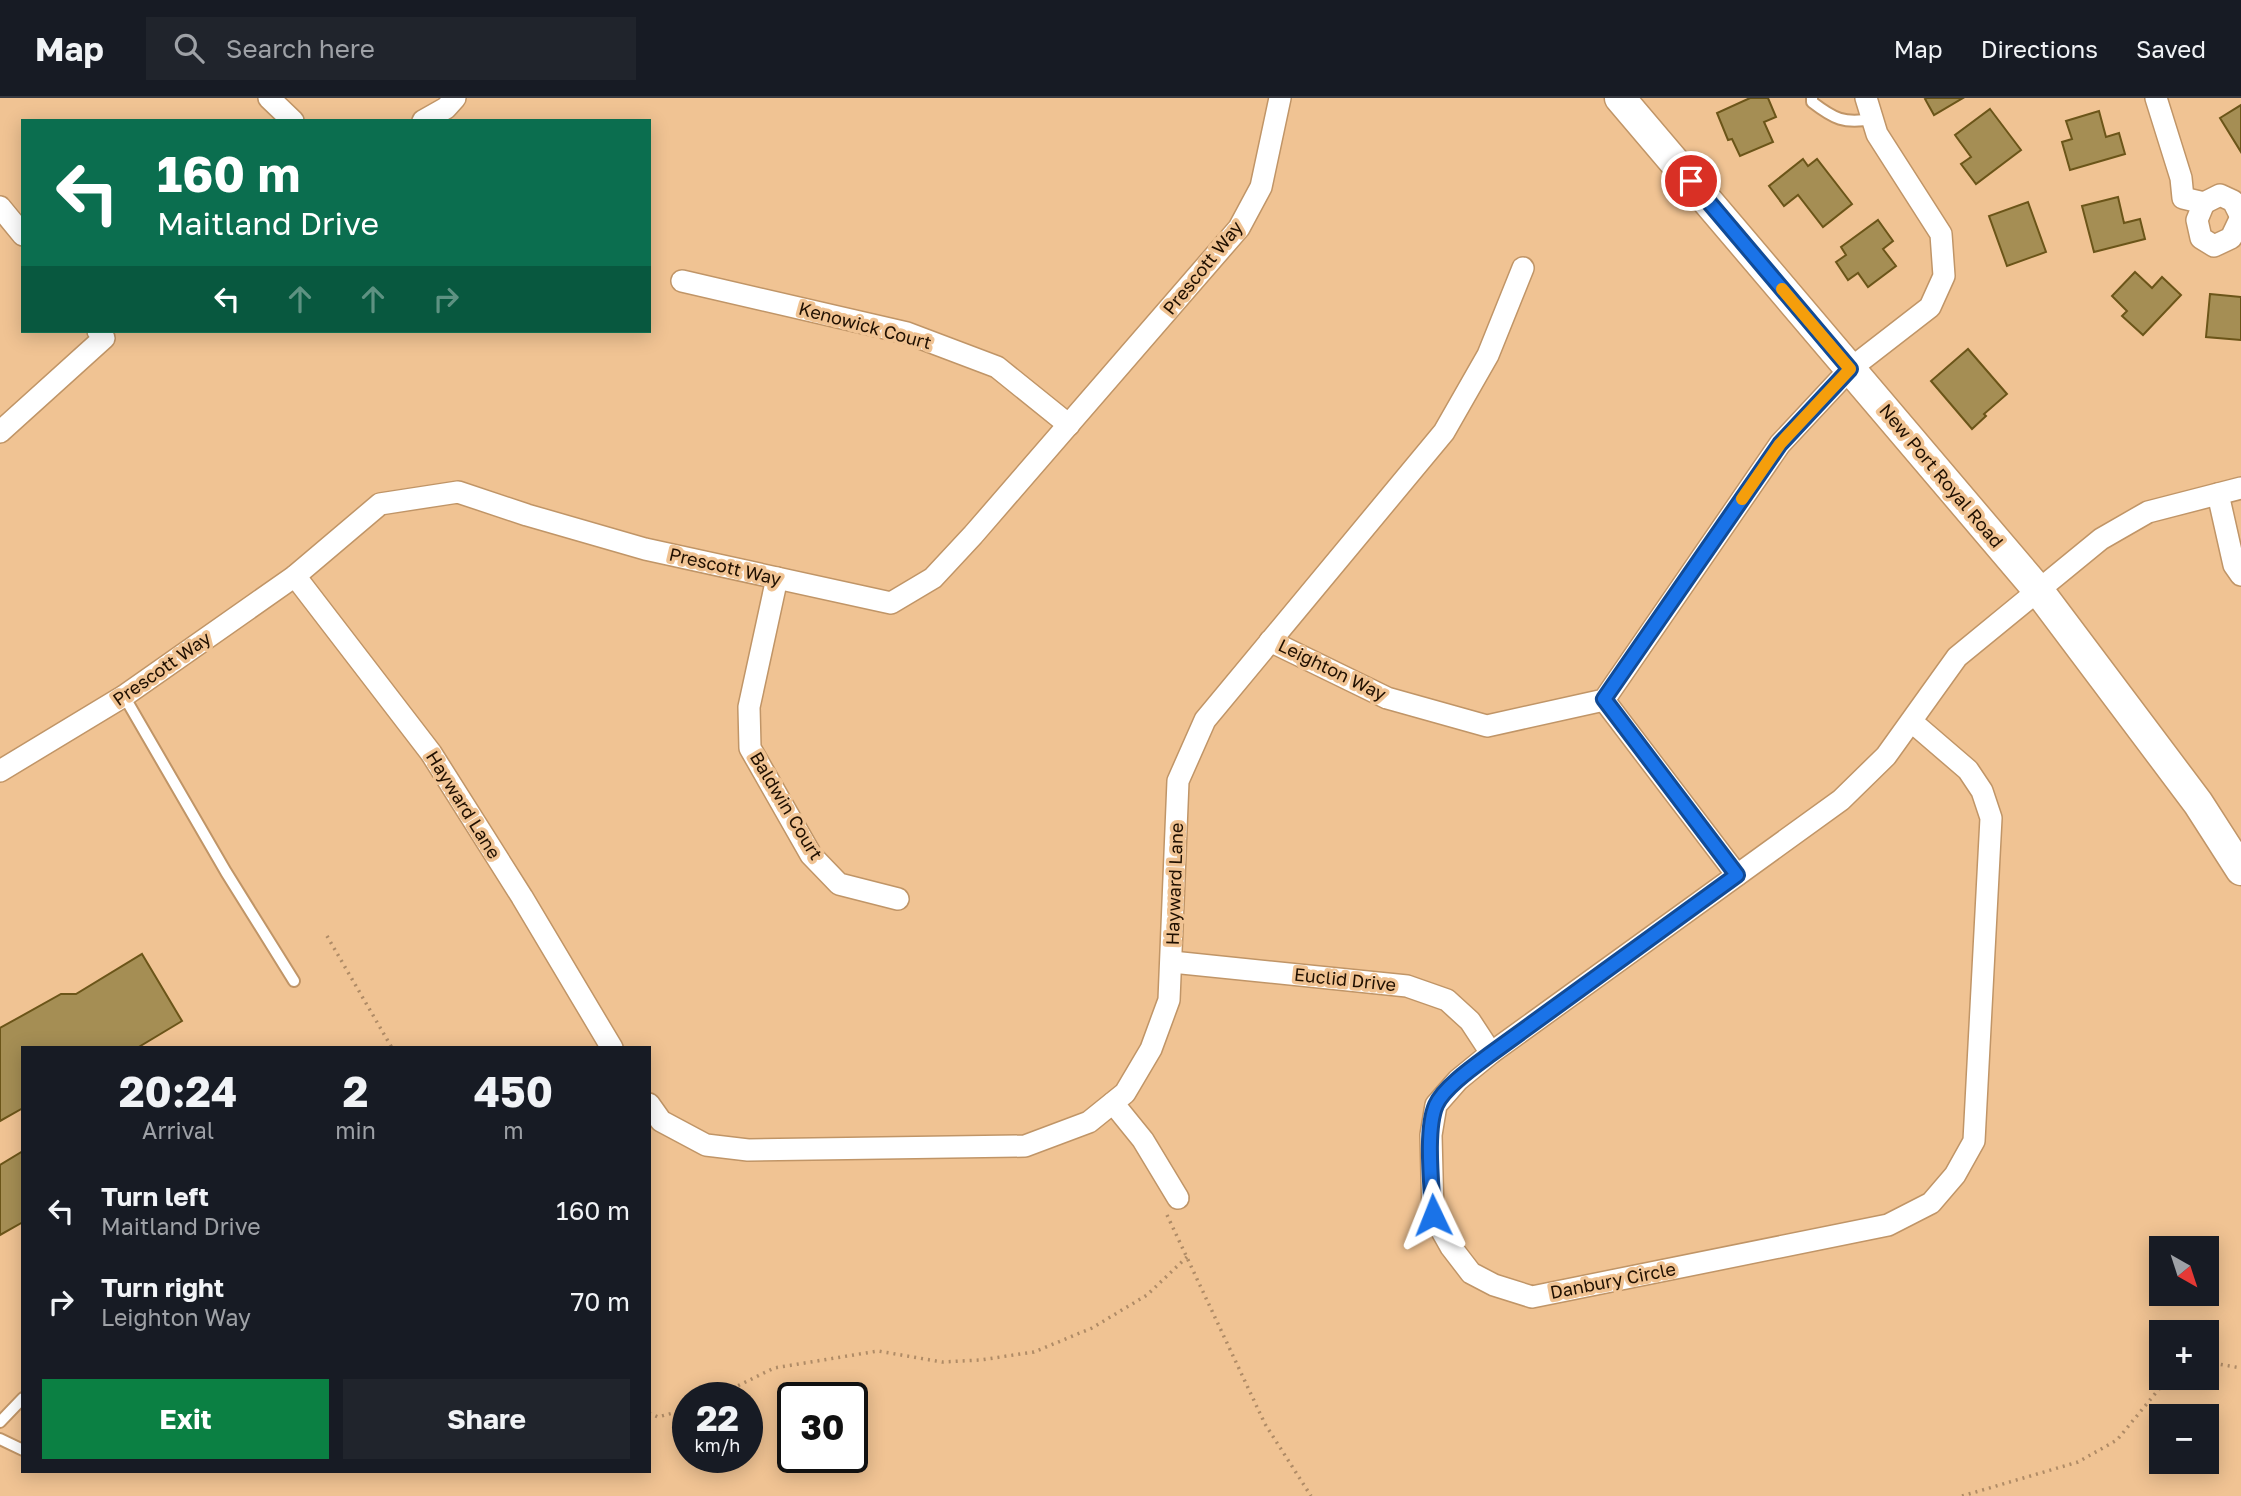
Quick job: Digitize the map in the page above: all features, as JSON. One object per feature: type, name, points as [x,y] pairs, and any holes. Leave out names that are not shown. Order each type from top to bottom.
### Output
[{"type":"street","points":[[270,98],[291,119]]},
{"type":"street","points":[[427,119],[446,108],[455,98]]},
{"type":"street","name":"Prescott Way","points":[[0,771],[124,696],[295,576],[380,504],[458,492],[527,516],[645,549],[891,603],[933,578],[1239,228],[1261,187],[1280,98]]},
{"type":"street","name":"New Port Royal Road","points":[[1620,98],[2038,590],[2198,803],[2241,870]]},
{"type":"street","points":[[1737,875],[1604,699],[1780,444],[1850,369],[1930,307],[1944,276],[1941,234],[1877,134],[1866,98]]},
{"type":"street","points":[[2156,98],[2181,178],[2183,198],[2204,203]]},
{"type":"street","points":[[2220,195],[2233,201],[2241,217],[2231,238],[2214,246],[2201,238],[2196,220],[2204,203],[2220,195]]},
{"type":"street","points":[[0,207],[21,233]]},
{"type":"street","name":"Hayward Lane","points":[[651,1107],[661,1121],[706,1145],[748,1150],[1025,1146],[1089,1122],[1125,1093],[1151,1049],[1169,1000],[1178,781],[1205,720],[1444,432],[1488,355],[1522,268]]},
{"type":"street","name":"Kenowick Court","points":[[682,281],[907,333],[997,367],[1069,425]]},
{"type":"street","points":[[0,432],[104,338],[100,333]]},
{"type":"street","name":"Danbury Circle","points":[[1911,721],[1968,770],[1982,791],[1991,818],[1974,1141],[1955,1175],[1931,1203],[1888,1226],[1532,1297],[1494,1286],[1471,1273],[1451,1247],[1433,1215],[1431,1135],[1436,1105],[1458,1080],[1841,800],[1886,756],[1911,721],[1957,657],[2101,538],[2148,512],[2241,488]]},
{"type":"street","points":[[2218,494],[2234,565],[2241,575]]},
{"type":"street","name":"Hayward Lane","points":[[295,576],[431,753],[522,897],[611,1046]]},
{"type":"street","name":"Baldwin Court","points":[[777,579],[749,707],[750,748],[811,855],[839,884],[898,899]]},
{"type":"street","name":"Leighton Way","points":[[1270,641],[1387,698],[1487,726],[1604,699]]},
{"type":"street","name":"Euclid Drive","points":[[1172,962],[1407,986],[1447,1000],[1470,1021],[1492,1053]]},
{"type":"street","points":[[1113,1103],[1143,1140],[1171,1202]]},
{"type":"lane","points":[[1812,98],[1812,102],[1830,116],[1852,123],[1872,119]]},
{"type":"lane","points":[[124,696],[226,872],[294,981]]},
{"type":"lane","points":[[0,1422],[21,1400]]},
{"type":"lane","points":[[0,1439],[21,1449]]},
{"type":"path","points":[[327,936],[391,1046]]},
{"type":"path","points":[[1171,1202],[1188,1256],[1265,1424],[1311,1496]]},
{"type":"path","points":[[746,1382],[774,1368],[878,1351],[942,1362],[980,1360],[1034,1352],[1092,1328],[1147,1295],[1188,1256]]},
{"type":"path","points":[[2219,1364],[2241,1368]]},
{"type":"path","points":[[1962,1496],[2078,1462],[2117,1440],[2157,1390]]},
{"type":"path","points":[[651,1414],[659,1417],[672,1413]]},
{"type":"building","points":[[1750,98],[1768,98],[1776,117],[1764,122],[1773,142],[1740,156],[1732,139],[1728,140],[1717,113]]},
{"type":"building","points":[[1963,98],[1934,115],[1925,99]]},
{"type":"building","points":[[2241,105],[2241,152],[2220,118]]},
{"type":"building","points":[[1990,109],[2021,150],[1976,184],[1961,164],[1971,157],[1955,135]]},
{"type":"building","points":[[2099,111],[2106,137],[2119,133],[2125,154],[2070,170],[2062,142],[2072,139],[2066,121]]},
{"type":"building","points":[[1803,159],[1808,166],[1817,159],[1852,204],[1823,227],[1798,195],[1784,206],[1769,186]]},
{"type":"building","points":[[2118,197],[2124,223],[2140,219],[2145,239],[2094,252],[2082,206]]},
{"type":"building","points":[[2028,202],[2046,252],[2007,266],[1989,216]]},
{"type":"building","points":[[1878,220],[1893,241],[1883,249],[1896,266],[1868,287],[1858,273],[1848,280],[1836,262],[1846,255],[1841,247]]},
{"type":"building","points":[[2135,272],[2152,288],[2162,277],[2181,295],[2143,335],[2122,316],[2127,311],[2112,296]]},
{"type":"building","points":[[2210,294],[2241,297],[2241,340],[2206,337]]},
{"type":"building","points":[[1968,349],[2007,394],[1984,414],[1986,416],[1972,429],[1931,381]]},
{"type":"building","points":[[142,954],[182,1021],[140,1046],[21,1046],[21,1109],[0,1121],[0,1028],[61,994],[76,994]]},
{"type":"building","points":[[21,1152],[21,1223],[0,1235],[0,1165]]},
{"type":"slow traffic","points":[[1742,499],[1780,444],[1850,369],[1782,289]]},
{"type":"route","points":[[1433,1215],[1431,1135],[1436,1105],[1458,1080],[1737,875],[1604,699],[1780,444],[1850,369],[1691,181]]}]
